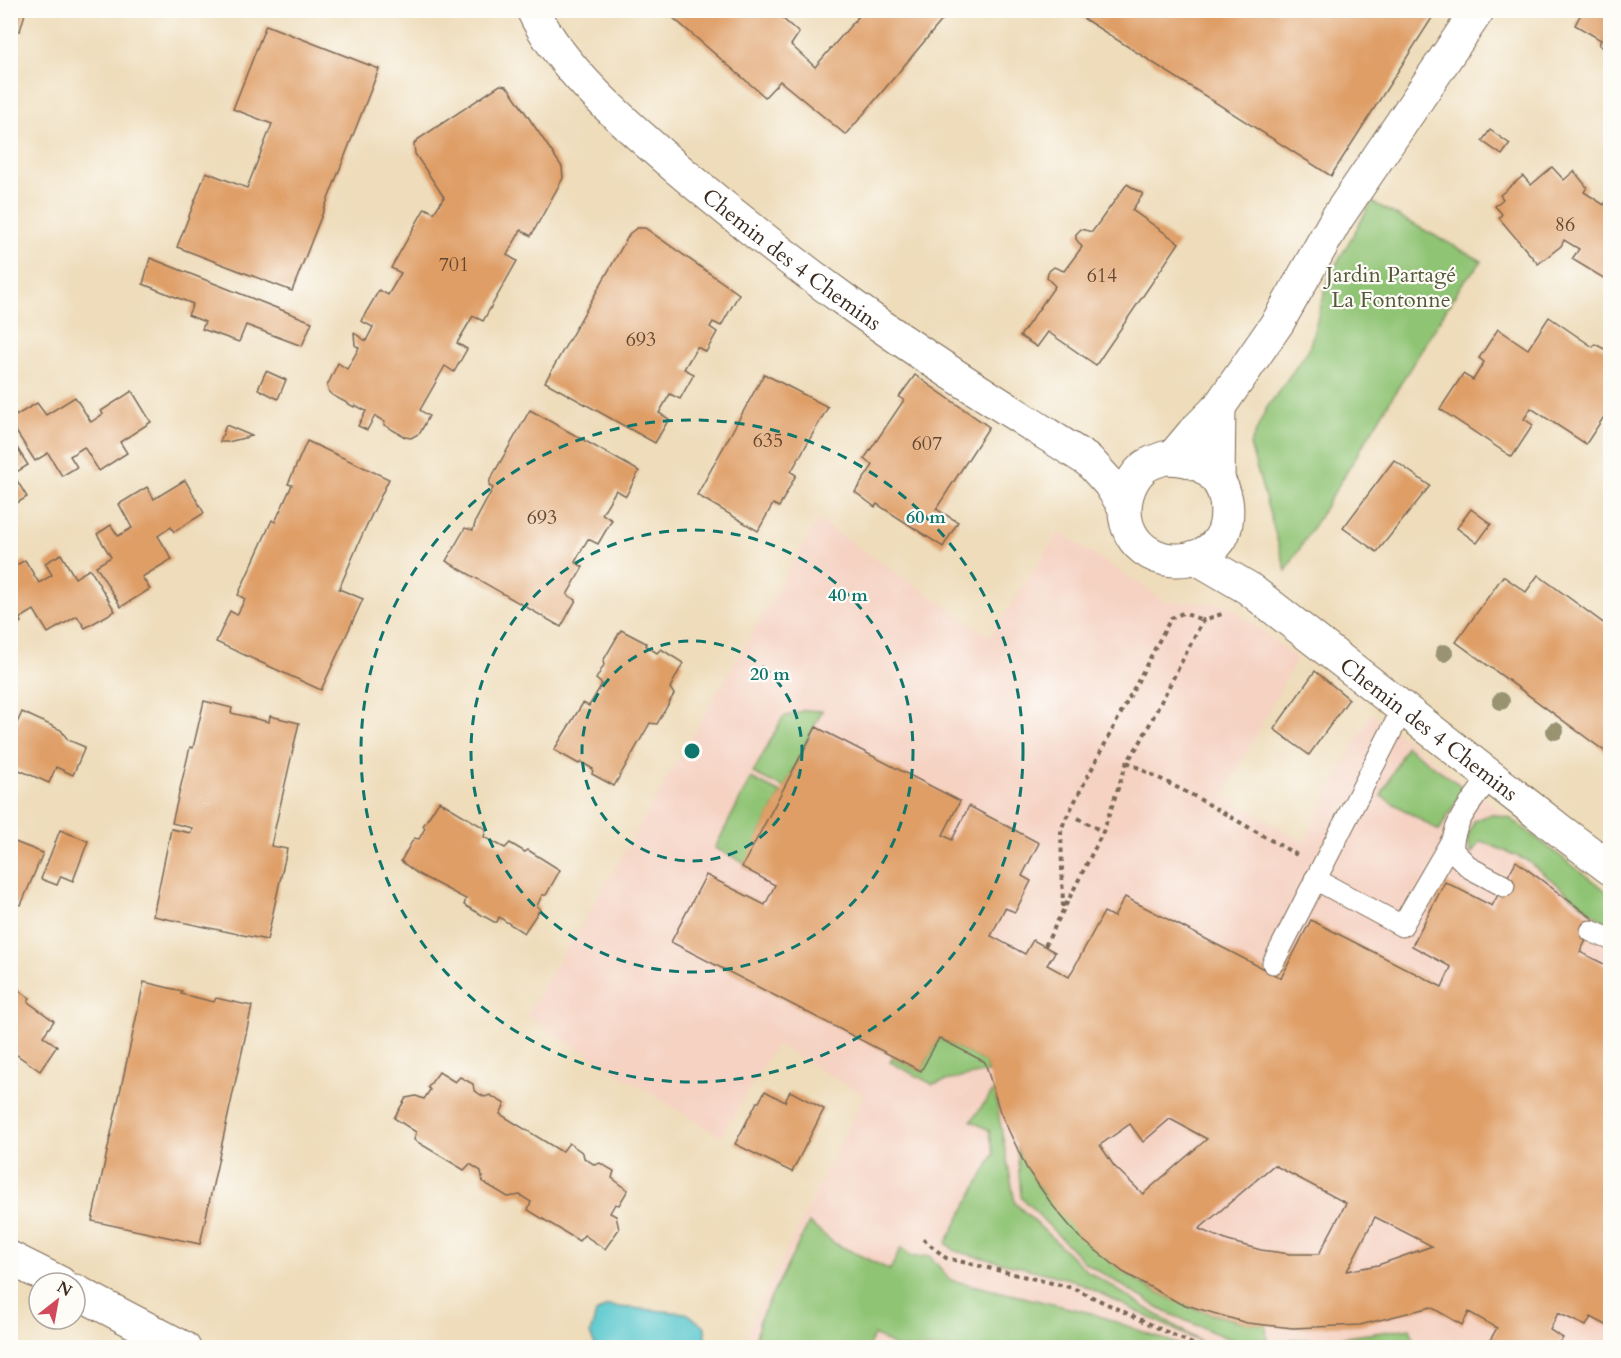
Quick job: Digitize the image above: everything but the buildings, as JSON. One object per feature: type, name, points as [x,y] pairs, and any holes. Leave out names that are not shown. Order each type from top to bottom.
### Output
[{"type":"street","name":"Chemin des 4 Chemins","points":[[534,10],[542,30],[593,92],[650,146],[733,215],[861,312],[1089,461],[1109,483],[1124,506]]},
{"type":"street","points":[[1158,462],[1190,460],[1207,469],[1218,481],[1226,496],[1227,512],[1222,538],[1209,550],[1187,560],[1170,561],[1154,556],[1139,546],[1129,532],[1124,506],[1131,481],[1193,433],[1219,407],[1278,322],[1337,218],[1478,10]]},
{"type":"street","points":[[1218,481],[1219,407]]},
{"type":"street","name":"Chemin des 4 Chemins","points":[[1089,461],[1120,466],[1158,462]]},
{"type":"street","name":"Chemin des 4 Chemins","points":[[1222,538],[1248,588]]},
{"type":"street","name":"Chemin des 4 Chemins","points":[[1195,557],[1248,588],[1611,868]]},
{"type":"street","points":[[10,1258],[36,1271]]},
{"type":"street","points":[[87,1296],[184,1347]]},
{"type":"lane","points":[[1273,963],[1403,708]]},
{"type":"lane","points":[[1490,776],[1454,830],[1453,851],[1470,868],[1504,886]]},
{"type":"lane","points":[[1318,874],[1402,926],[1452,840]]},
{"type":"lane","points":[[1591,931],[1611,939]]},
{"type":"path","points":[[1063,908],[1061,830],[1065,819],[1171,618],[1183,613],[1203,620],[1235,610],[1248,588]]},
{"type":"path","points":[[1045,946],[1103,832],[1126,762],[1156,712],[1203,620]]},
{"type":"path","points":[[1126,762],[1194,796],[1318,874]]},
{"type":"path","points":[[1078,818],[1103,832]]},
{"type":"path","points":[[923,1239],[946,1257],[1073,1288],[1201,1347]]},
{"type":"shaded area","points":[[818,520],[990,636],[1059,532],[1165,601],[1227,604],[1297,658],[1224,795],[1303,842],[1371,713],[1610,894],[1610,1347],[743,1347],[753,1317],[864,1095],[776,1044],[721,1137],[526,1016]]},
{"type":"green space","name":"Jardin Partagé La Fontonne","points":[[1372,202],[1482,261],[1461,285],[1286,571],[1250,445],[1266,409],[1309,349],[1329,277]]},
{"type":"green space","points":[[805,710],[822,711],[784,788],[753,773],[783,717]]},
{"type":"green space","points":[[1406,746],[1464,788],[1439,831],[1381,796]]},
{"type":"green space","points":[[751,778],[781,793],[745,863],[715,848]]},
{"type":"green space","points":[[1491,814],[1510,818],[1610,894],[1610,926],[1526,860],[1481,841],[1471,854],[1467,839],[1474,821]]},
{"type":"green space","points":[[939,1038],[985,1062],[988,1072],[932,1084],[890,1062],[893,1057],[921,1071]]},
{"type":"green space","points":[[994,1090],[1015,1203],[1087,1271],[1202,1343],[1073,1280],[955,1251],[946,1243],[994,1154],[989,1130],[971,1121]]},
{"type":"green space","points":[[1017,1147],[1030,1173],[1053,1204],[1118,1268],[1156,1292],[1192,1308],[1228,1319],[1266,1325],[1267,1340],[1234,1341],[1166,1312],[1085,1263],[1021,1197]]},
{"type":"green space","points":[[809,1223],[834,1243],[890,1270],[901,1248],[913,1257],[930,1256],[950,1280],[1091,1313],[1185,1347],[898,1348],[874,1335],[868,1347],[754,1347],[760,1319]]},
{"type":"green space","points":[[1410,1328],[1416,1347],[1285,1347],[1292,1339],[1325,1340]]},
{"type":"water","points":[[607,1306],[686,1313],[705,1327],[705,1347],[596,1347],[590,1334],[596,1313]]}]
